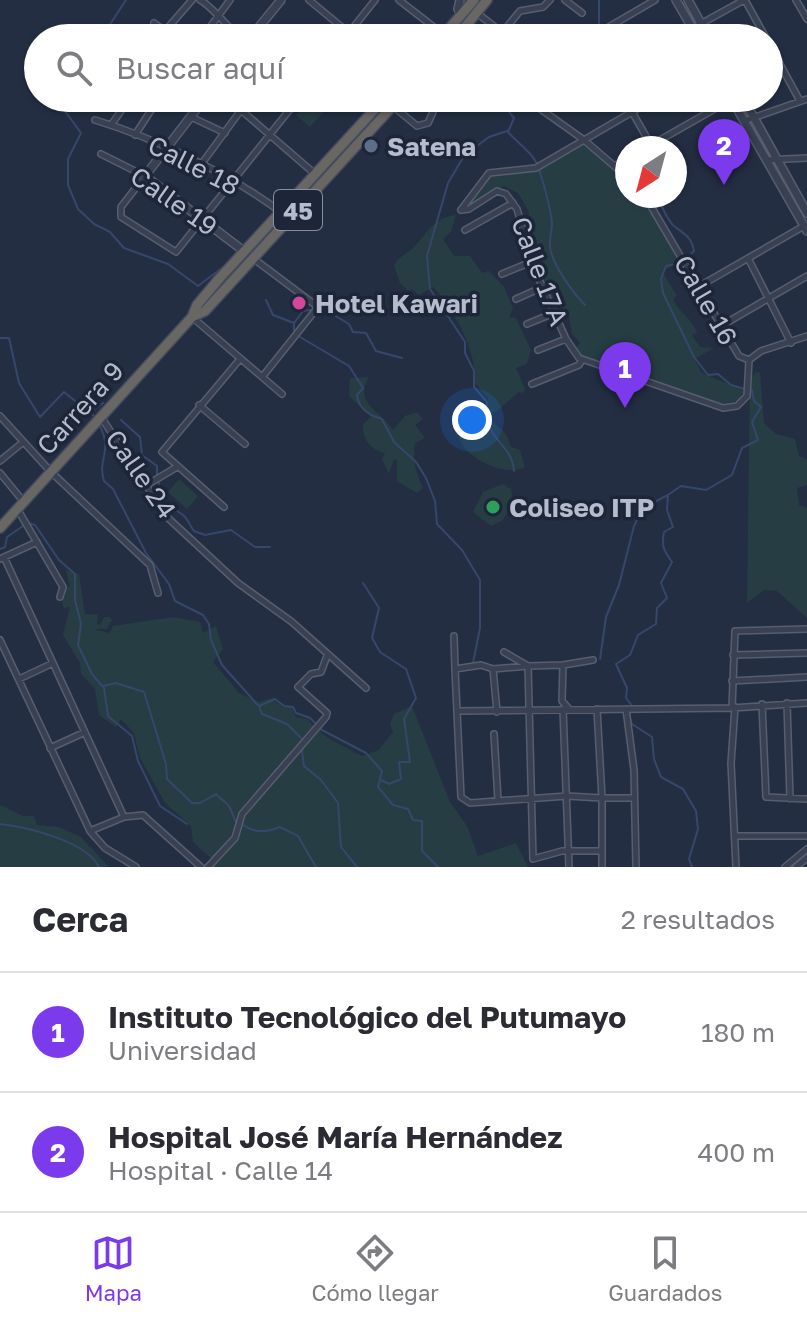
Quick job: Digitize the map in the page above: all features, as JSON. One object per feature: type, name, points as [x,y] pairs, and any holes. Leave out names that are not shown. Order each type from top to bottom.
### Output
[{"type":"highway","points":[[454,24],[474,0]]},
{"type":"highway","points":[[468,24],[487,0]]},
{"type":"highway","name":"Carrera 9","points":[[285,216],[316,174],[377,112]]},
{"type":"highway","name":"Carrera 9","points":[[0,528],[192,317],[205,311],[249,255],[378,112]]},
{"type":"street","points":[[171,24],[192,0]]},
{"type":"street","points":[[200,0],[212,6],[217,18],[224,24]]},
{"type":"street","points":[[212,24],[230,0]]},
{"type":"street","points":[[261,24],[281,0]]},
{"type":"street","points":[[309,0],[335,24]]},
{"type":"street","points":[[356,24],[375,0]]},
{"type":"street","points":[[399,0],[428,24]]},
{"type":"street","points":[[460,0],[458,9],[462,15]]},
{"type":"street","points":[[509,24],[520,11],[543,7],[550,0]]},
{"type":"street","points":[[565,0],[582,13]]},
{"type":"street","points":[[614,24],[655,0]]},
{"type":"street","points":[[676,0],[690,24]]},
{"type":"street","points":[[688,0],[701,24],[744,0],[758,24]]},
{"type":"street","points":[[796,0],[807,19]]},
{"type":"street","points":[[477,13],[491,24]]},
{"type":"street","points":[[783,66],[804,100],[783,107]]},
{"type":"street","points":[[111,125],[120,112]]},
{"type":"street","points":[[135,135],[150,112]]},
{"type":"street","points":[[195,112],[121,207],[121,217],[175,252],[204,221],[288,112]]},
{"type":"street","points":[[200,166],[240,112]]},
{"type":"street","points":[[244,112],[316,174]]},
{"type":"street","points":[[398,112],[417,126],[428,123],[433,112]]},
{"type":"street","points":[[544,112],[614,166]]},
{"type":"street","points":[[465,230],[513,203],[497,191],[469,209],[460,207],[489,173],[538,167],[632,112],[643,136]]},
{"type":"street","points":[[667,136],[708,112]]},
{"type":"street","points":[[698,287],[806,229],[739,112]]},
{"type":"street","points":[[751,112],[807,213]]},
{"type":"street","points":[[744,121],[769,112]]},
{"type":"street","points":[[191,117],[225,133]]},
{"type":"street","name":"Calle 18","points":[[95,120],[166,149],[234,183],[285,216]]},
{"type":"street","name":"Calle 19","points":[[101,154],[145,176],[318,307],[263,376]]},
{"type":"street","points":[[766,160],[807,158]]},
{"type":"street","name":"Calle 17A","points":[[513,203],[523,225],[531,262],[566,339],[582,360]]},
{"type":"street","name":"Calle 16","points":[[582,360],[723,408],[742,403],[749,390],[749,360],[739,356],[652,208]]},
{"type":"street","points":[[748,258],[791,343]]},
{"type":"street","points":[[502,274],[531,262]]},
{"type":"street","points":[[721,326],[807,276]]},
{"type":"street","points":[[516,299],[543,287]]},
{"type":"street","points":[[527,324],[554,313]]},
{"type":"street","points":[[192,317],[282,394]]},
{"type":"street","points":[[749,360],[761,351],[807,336]]},
{"type":"street","points":[[538,350],[566,339]]},
{"type":"street","points":[[224,507],[162,452],[240,359]]},
{"type":"street","points":[[532,384],[579,365],[582,360]]},
{"type":"street","points":[[199,405],[245,444]]},
{"type":"street","points":[[0,416],[51,472],[150,565],[158,593]]},
{"type":"street","name":"Calle 24","points":[[100,416],[160,509],[238,583],[292,622],[366,688]]},
{"type":"street","points":[[0,461],[22,443]]},
{"type":"street","points":[[145,486],[177,467]]},
{"type":"street","points":[[0,473],[21,505],[37,542],[63,587],[60,597]]},
{"type":"street","points":[[0,510],[10,517]]},
{"type":"street","points":[[37,542],[2,558],[124,817]]},
{"type":"street","points":[[736,867],[731,763],[735,631],[807,629]]},
{"type":"street","points":[[454,636],[461,797],[470,803],[567,796],[633,798]]},
{"type":"street","points":[[0,640],[90,831],[105,848],[133,866]]},
{"type":"street","points":[[504,652],[528,666]]},
{"type":"street","points":[[733,655],[807,653]]},
{"type":"street","points":[[208,867],[235,838],[242,814],[326,717],[327,713],[298,687],[311,674],[321,672],[327,656]]},
{"type":"street","points":[[455,669],[481,665],[493,669],[563,665],[593,660]]},
{"type":"street","points":[[19,679],[51,664]]},
{"type":"street","points":[[563,665],[569,867]]},
{"type":"street","points":[[528,666],[533,859],[568,852],[601,851]]},
{"type":"street","points":[[493,669],[497,712]]},
{"type":"street","points":[[732,681],[807,677]]},
{"type":"street","points":[[787,703],[790,799]]},
{"type":"street","points":[[458,711],[631,710],[807,703]]},
{"type":"street","points":[[762,704],[768,799],[807,799]]},
{"type":"street","points":[[597,709],[602,867]]},
{"type":"street","points":[[631,710],[636,867]]},
{"type":"street","points":[[50,748],[83,733]]},
{"type":"street","points":[[494,734],[498,800]]},
{"type":"street","points":[[90,831],[124,817],[143,815],[201,867]]},
{"type":"street","points":[[736,836],[807,836]]},
{"type":"street","points":[[785,867],[807,849]]},
{"type":"street","points":[[796,867],[807,858]]},
{"type":"shaded area","points":[[299,112],[324,112],[310,127],[296,115]]},
{"type":"shaded area","points":[[583,143],[615,171],[615,208],[650,208],[679,257],[677,264],[662,271],[677,296],[673,299],[697,332],[692,335],[700,347],[714,348],[694,359],[702,373],[745,391],[738,401],[720,404],[580,356],[575,349],[580,343],[572,334],[568,310],[558,310],[542,274],[533,249],[529,212],[518,193],[504,186],[463,209],[489,175],[530,171]]},
{"type":"shaded area","points":[[456,215],[451,232],[443,239],[454,256],[470,256],[482,273],[489,271],[504,287],[513,308],[509,317],[516,318],[531,350],[527,364],[516,368],[525,389],[523,393],[519,392],[492,415],[491,420],[506,434],[511,447],[520,450],[525,467],[517,470],[487,464],[462,445],[459,437],[469,433],[470,427],[487,422],[488,398],[475,383],[468,345],[449,307],[433,287],[419,295],[407,290],[400,283],[394,265],[435,223]]},
{"type":"shaded area","points":[[756,372],[760,373],[764,423],[776,434],[795,439],[799,456],[807,459],[807,485],[797,488],[799,505],[807,508],[807,618],[777,591],[764,590],[747,603],[750,378]]},
{"type":"shaded area","points":[[369,377],[365,386],[366,400],[393,430],[405,416],[417,412],[423,419],[415,425],[425,438],[415,443],[415,466],[423,488],[417,493],[397,481],[397,460],[394,459],[389,474],[382,459],[385,453],[375,449],[366,439],[363,424],[371,417],[349,396],[350,378]]},
{"type":"shaded area","points":[[179,479],[198,496],[187,509],[168,492]]},
{"type":"shaded area","name":"Coliseo ITP","points":[[503,484],[511,489],[513,500],[503,520],[491,526],[473,512],[483,492]]},
{"type":"shaded area","points":[[66,570],[79,574],[85,614],[98,615],[97,624],[100,625],[104,617],[112,620],[107,629],[93,629],[110,633],[113,626],[173,617],[200,622],[203,633],[216,626],[223,649],[213,662],[239,693],[259,702],[270,698],[283,707],[291,707],[296,717],[308,719],[326,736],[362,756],[379,750],[393,732],[390,724],[394,714],[412,706],[450,802],[467,826],[478,856],[516,843],[528,867],[211,867],[215,862],[193,842],[191,826],[165,803],[140,758],[134,733],[121,719],[116,727],[99,715],[95,689],[81,674],[80,663],[63,635],[70,607],[64,608],[62,602],[66,595],[65,587],[70,587]]},
{"type":"shaded area","points":[[0,805],[23,816],[34,816],[37,825],[59,827],[81,837],[109,867],[0,867]]},
{"type":"waterway","points":[[110,24],[126,0]]},
{"type":"waterway","points":[[599,0],[599,24]]},
{"type":"waterway","points":[[66,112],[81,133],[68,159],[68,185],[78,209],[94,224],[110,232],[124,248],[168,264],[198,286],[226,265]]},
{"type":"waterway","points":[[509,112],[514,118],[508,132],[533,158],[545,188],[552,223],[550,244],[555,262],[585,305]]},
{"type":"waterway","points":[[507,131],[489,137],[464,156],[448,183],[427,256],[430,289],[465,342],[465,353],[474,371],[474,387],[487,402],[489,425],[508,453],[514,471]]},
{"type":"waterway","points":[[663,208],[671,223],[691,242],[694,251],[687,258]]},
{"type":"waterway","points":[[680,263],[666,266],[661,279],[663,293],[694,357],[708,375],[718,374],[731,385],[745,389]]},
{"type":"waterway","points":[[266,300],[273,315],[294,323],[294,332]]},
{"type":"waterway","points":[[322,308],[349,324],[353,332],[366,333],[376,351],[402,358]]},
{"type":"waterway","points":[[294,323],[303,311],[310,310]]},
{"type":"waterway","points":[[300,337],[349,366],[363,388],[357,395],[362,408],[382,419],[394,442],[416,462],[426,478],[435,501],[437,524],[462,550],[480,580],[480,628],[473,663]]},
{"type":"waterway","points":[[0,338],[9,338],[19,383],[40,417],[64,392],[95,417]]},
{"type":"waterway","points":[[692,867],[689,859],[698,829],[696,811],[683,789],[661,777],[654,759],[652,737],[632,724],[629,715],[633,707],[626,698],[627,688],[616,664],[630,655],[638,635],[656,624],[657,608],[667,598],[661,583],[672,562],[663,541],[664,532],[673,527],[667,510],[668,495],[681,486],[706,490],[732,475],[742,448],[758,440],[752,422],[761,407],[754,401],[752,390]]},
{"type":"waterway","points":[[92,411],[103,403]]},
{"type":"waterway","points":[[121,420],[140,437],[142,455],[157,466],[157,476]]},
{"type":"waterway","points":[[100,426],[105,443],[104,481],[113,489],[146,553],[169,584],[175,601],[203,615],[209,624],[211,640],[222,665],[259,706],[275,699],[284,706],[293,707],[296,713],[316,724]]},
{"type":"waterway","points":[[159,482],[162,498],[185,517],[194,531],[205,535],[231,530],[255,547],[270,547]]},
{"type":"waterway","points":[[600,659],[606,617],[619,585],[634,526],[643,508],[668,495]]},
{"type":"waterway","points":[[28,523],[35,525],[59,560],[75,574],[75,600],[81,624],[78,645],[92,674],[104,688],[108,716],[132,736],[138,761],[160,806],[187,824]]},
{"type":"waterway","points":[[0,549],[5,547],[7,537],[23,526]]},
{"type":"waterway","points":[[363,583],[379,608],[372,638],[380,652],[406,669],[416,698],[404,719],[410,762],[399,762],[401,779],[389,784],[381,780]]},
{"type":"waterway","points":[[103,686],[116,683],[144,692],[166,764],[167,779],[192,803],[200,803],[216,794],[229,806],[236,822]]},
{"type":"waterway","points":[[259,706],[262,714],[287,724],[305,742],[302,751],[304,766],[321,780],[338,803],[341,847],[357,867]]},
{"type":"waterway","points":[[320,729],[366,753],[382,771],[378,787],[393,805],[408,809],[413,820],[422,821],[422,851],[438,867]]},
{"type":"waterway","points":[[0,824],[40,832],[69,843],[82,850],[99,867]]},
{"type":"waterway","points":[[242,824],[261,831],[280,827],[298,836],[316,867]]},
{"type":"place","name":"Satena","points":[[371,146]]},
{"type":"place","name":"Hospital José María Hernández","points":[[724,185]]},
{"type":"place","name":"Hotel Kawari","points":[[299,303]]},
{"type":"place","name":"Instituto Tecnológico del Putumayo","points":[[625,408]]},
{"type":"place","name":"Coliseo ITP","points":[[493,507]]}]
